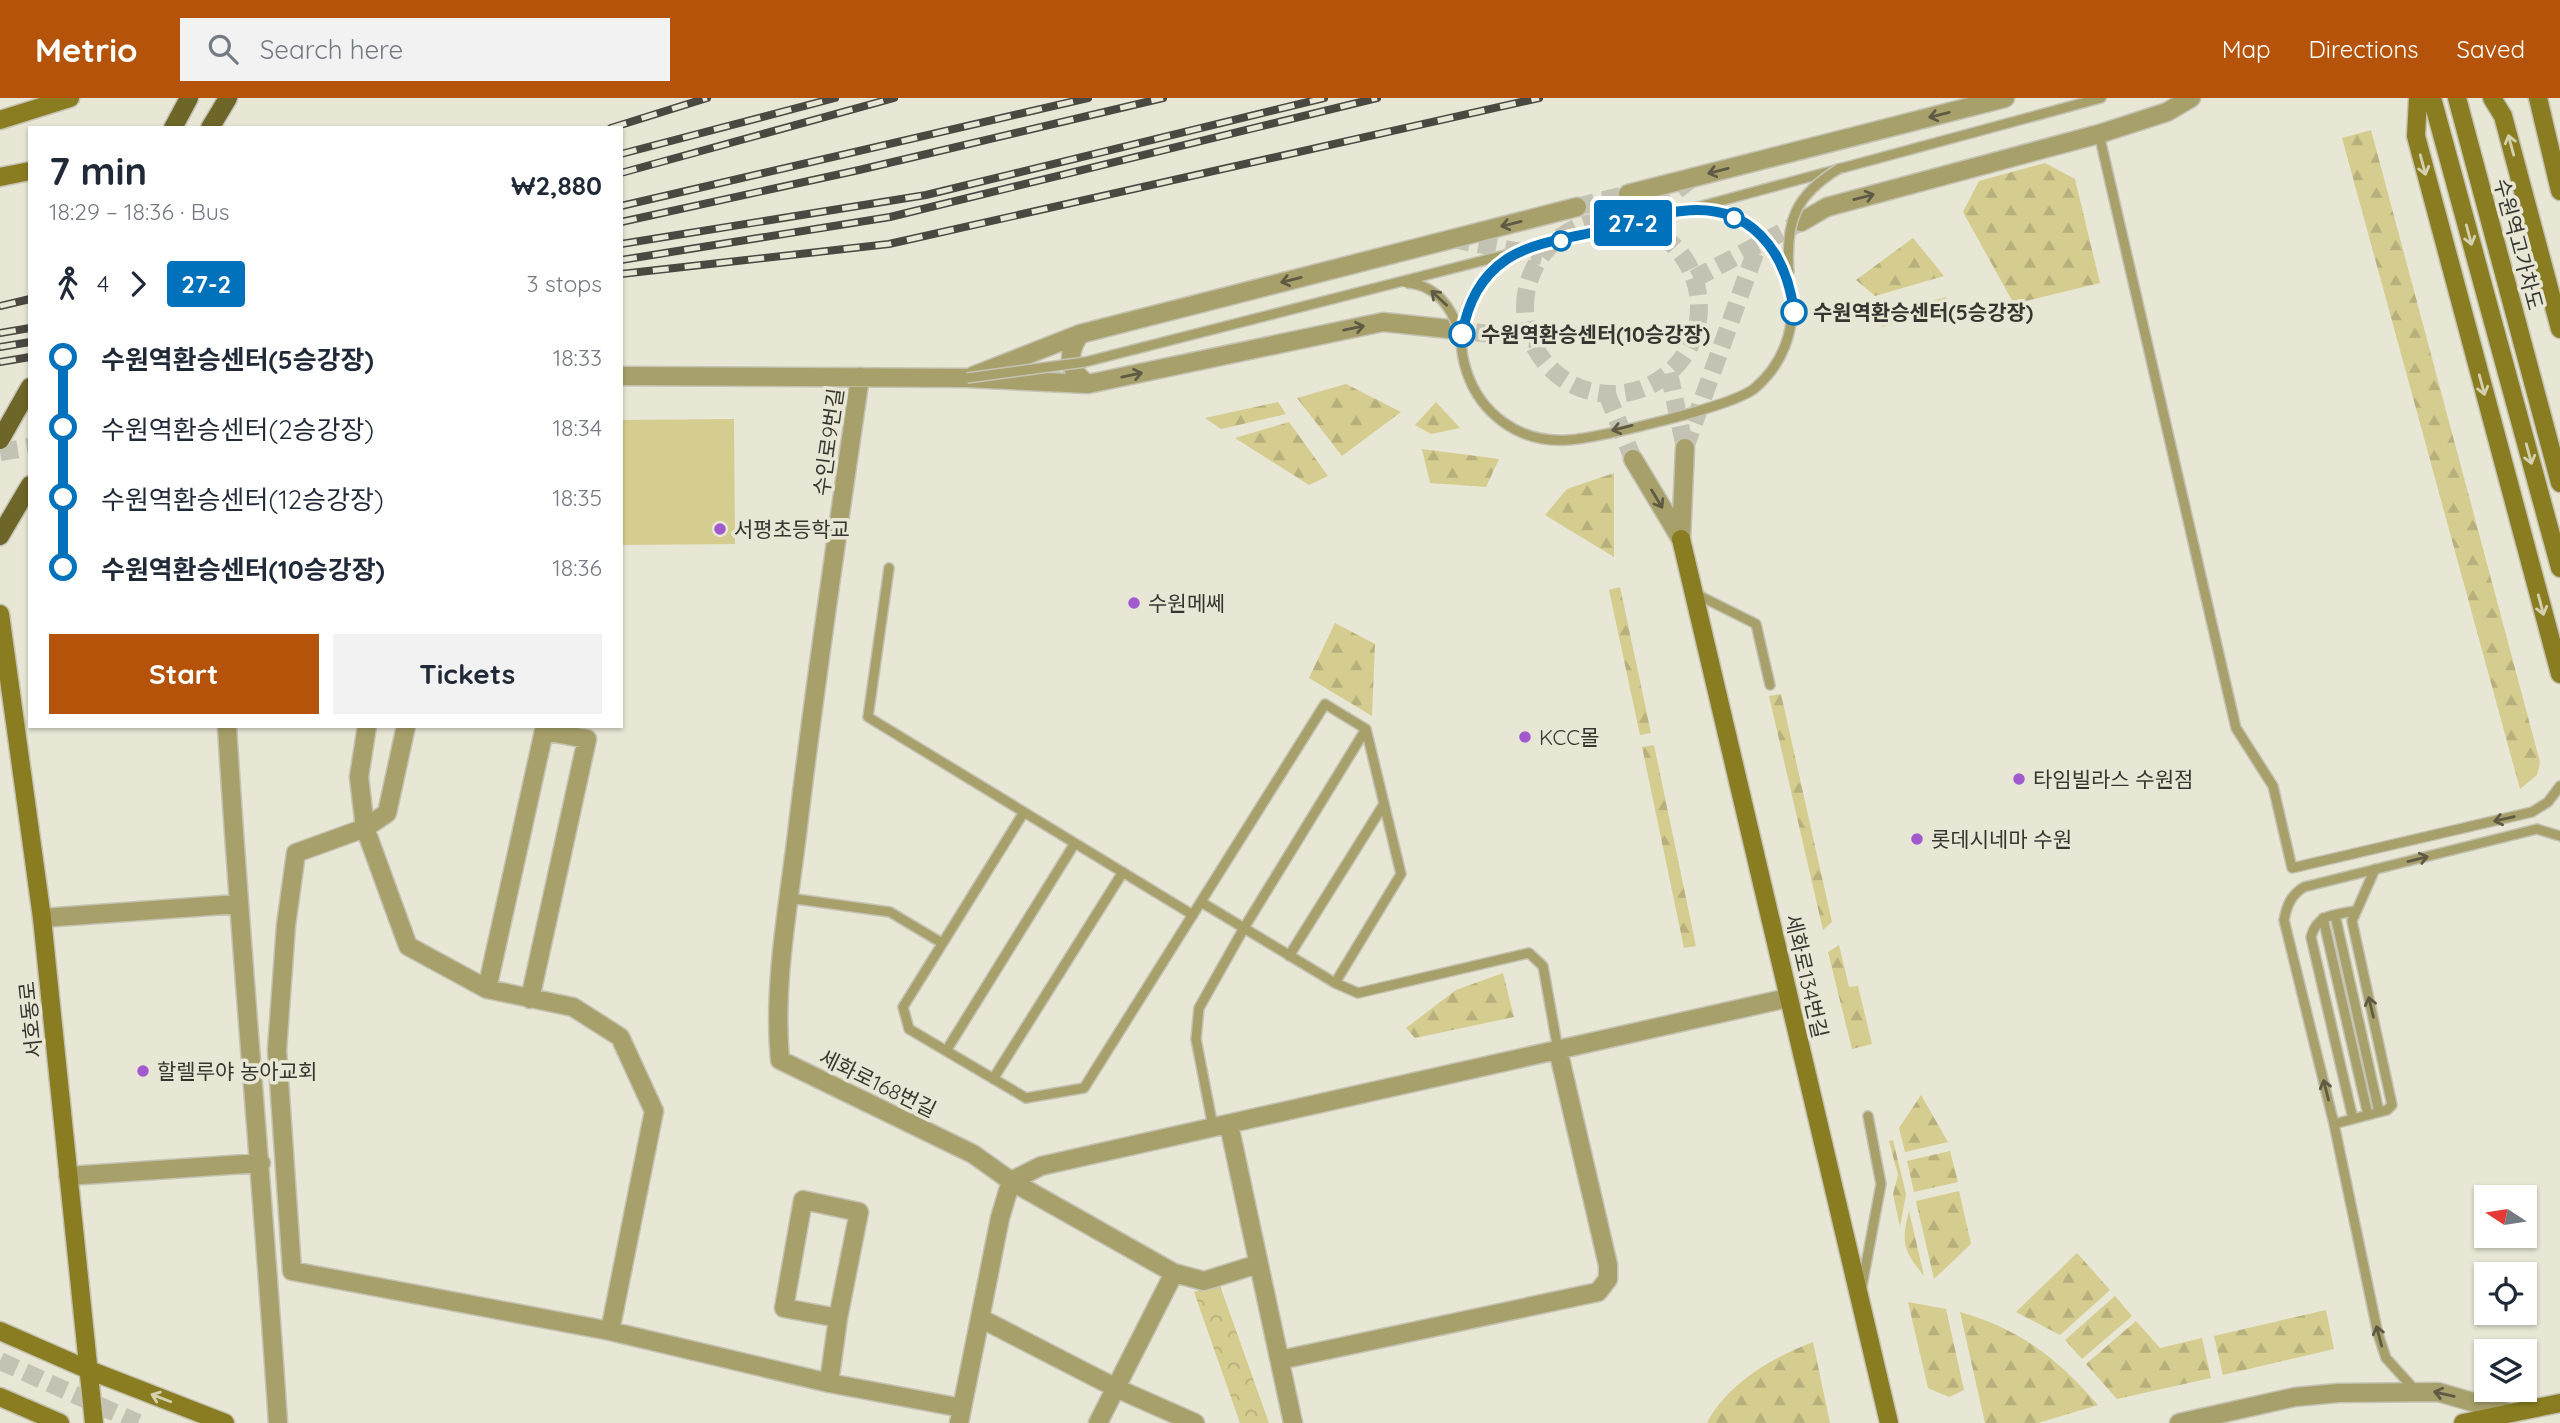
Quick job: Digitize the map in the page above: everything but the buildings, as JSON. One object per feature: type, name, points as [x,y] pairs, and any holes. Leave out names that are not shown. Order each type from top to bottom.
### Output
[{"type":"main road","points":[[0,120],[70,98]]},
{"type":"main road","points":[[174,126],[189,98]]},
{"type":"main road","points":[[211,126],[228,98]]},
{"type":"main road","points":[[2418,98],[2416,136],[2560,673]]},
{"type":"main road","points":[[2432,98],[2560,568]]},
{"type":"main road","name":"수원역고가차도","points":[[2457,98],[2560,484]]},
{"type":"main road","points":[[2492,98],[2503,116],[2560,329]]},
{"type":"main road","points":[[2538,98],[2560,191]]},
{"type":"main road","points":[[0,177],[28,171]]},
{"type":"main road","points":[[0,440],[28,391]]},
{"type":"main road","points":[[0,536],[28,488]]},
{"type":"main road","name":"세화로134번길","points":[[1681,539],[1889,1423]]},
{"type":"main road","name":"서호동로","points":[[0,614],[42,918],[94,1423]]},
{"type":"main road","points":[[0,1331],[89,1370],[225,1423]]},
{"type":"main road","points":[[0,1397],[60,1423]]},
{"type":"main road","points":[[2463,1423],[2560,1403]]},
{"type":"street","points":[[1628,194],[2005,98]]},
{"type":"street","points":[[2141,120],[2156,98]]},
{"type":"street","points":[[1801,222],[1827,207],[2099,134],[2167,112],[2191,98]]},
{"type":"street","points":[[967,379],[1080,334],[1577,207]]},
{"type":"street","points":[[860,377],[1088,384],[1383,322],[1455,333]]},
{"type":"street","points":[[1080,334],[1072,345],[1072,369],[1076,376],[1088,384]]},
{"type":"street","name":"수인로9번길","points":[[623,376],[860,377],[807,749]]},
{"type":"street","points":[[1681,539],[1685,447]]},
{"type":"street","points":[[1633,459],[1681,539]]},
{"type":"street","points":[[228,728],[238,904],[261,1163],[278,1423]]},
{"type":"street","points":[[368,728],[359,777],[365,828],[408,946],[487,989],[573,1007],[620,1037],[654,1111],[610,1331]]},
{"type":"street","points":[[406,728],[387,813],[365,828],[296,853],[286,925],[277,1050],[292,1271],[610,1331],[961,1416],[1011,1181]]},
{"type":"street","points":[[487,989],[544,731],[587,739],[530,999]]},
{"type":"street","name":"세화로168번길","points":[[807,749],[779,1004],[779,1060],[973,1154],[1011,1181]]},
{"type":"street","points":[[42,918],[238,904]]},
{"type":"street","points":[[1011,1181],[1041,1167],[1788,998]]},
{"type":"street","points":[[1280,1360],[1598,1292],[1608,1279],[1608,1265],[1558,1050]]},
{"type":"street","points":[[1221,1127],[1258,1264],[1293,1423]]},
{"type":"street","points":[[68,1176],[261,1163]]},
{"type":"street","points":[[1011,1181],[1174,1273],[1204,1281],[1258,1264]]},
{"type":"street","points":[[829,1383],[838,1318],[859,1212],[803,1200],[784,1308],[838,1318]]},
{"type":"street","points":[[1098,1423],[1174,1273]]},
{"type":"street","points":[[980,1318],[1116,1388],[1195,1423]]},
{"type":"street","points":[[2179,1423],[2295,1397],[2417,1391],[2438,1392],[2510,1413]]},
{"type":"lane","points":[[967,379],[1086,362],[1682,211],[2101,98]]},
{"type":"lane","points":[[2409,98],[2416,136]]},
{"type":"lane","points":[[2099,134],[2236,728],[2273,786],[2292,868],[2532,812],[2548,802],[2560,786]]},
{"type":"lane","points":[[1397,283],[1427,288],[1444,300],[1455,316],[1455,333],[1464,368],[1476,396],[1496,418],[1521,434],[1550,441],[1579,439],[1728,403],[1754,389],[1775,368],[1789,341],[1794,312],[1788,253],[1790,227],[1799,202],[1816,183],[1840,168]]},
{"type":"lane","points":[[1682,211],[1710,211],[1737,219],[1752,229],[1779,256],[1790,282]]},
{"type":"lane","points":[[1455,333],[1485,279],[1508,258],[1536,247]]},
{"type":"lane","points":[[888,568],[868,718],[1193,915]]},
{"type":"lane","points":[[1694,593],[1756,624],[1770,685]]},
{"type":"lane","points":[[1024,812],[903,1007],[909,1029],[1026,1098],[1084,1088],[1325,704],[1366,729],[1401,874],[1335,983]]},
{"type":"lane","points":[[1221,1127],[1196,1039],[1199,1008],[1244,928],[1366,729]]},
{"type":"lane","points":[[1289,956],[1384,804]]},
{"type":"lane","points":[[2417,1391],[2393,1369],[2382,1346],[2334,1124],[2284,919],[2292,897],[2304,887],[2537,829],[2560,836]]},
{"type":"lane","points":[[946,1051],[1075,843]]},
{"type":"lane","points":[[2334,1124],[2379,1112],[2392,1105],[2352,921],[2375,869]]},
{"type":"lane","points":[[993,1079],[1123,872]]},
{"type":"lane","points":[[789,898],[890,912],[942,943]]},
{"type":"lane","points":[[1201,902],[1335,983],[1358,993],[1529,953],[1543,966],[1558,1050]]},
{"type":"lane","points":[[2353,1119],[2311,937],[2314,923],[2323,918],[2355,911]]},
{"type":"lane","points":[[2335,915],[2379,1112]]},
{"type":"lane","points":[[2323,918],[2368,1115]]},
{"type":"lane","points":[[1860,1298],[1881,1184],[1868,1116]]},
{"type":"green space","points":[[2371,130],[2540,762],[2537,775],[2520,789],[2342,138]]},
{"type":"green space","points":[[2045,163],[2075,179],[2100,283],[2014,304],[1963,212],[1979,181]]},
{"type":"green space","points":[[1913,238],[1944,276],[1875,296],[1856,280]]},
{"type":"green space","points":[[1946,297],[1949,308],[1882,327],[1879,316]]},
{"type":"green space","points":[[1346,384],[1401,412],[1342,456],[1297,398]]},
{"type":"green space","points":[[1278,402],[1286,414],[1221,429],[1205,418]]},
{"type":"green space","points":[[1436,402],[1460,428],[1431,434],[1415,425]]},
{"type":"green space","points":[[734,419],[735,544],[623,545],[623,420]]},
{"type":"green space","points":[[1289,422],[1328,476],[1309,485],[1235,438]]},
{"type":"green space","points":[[1422,449],[1499,459],[1486,487],[1430,483]]},
{"type":"green space","points":[[1614,473],[1614,557],[1545,515],[1567,489]]},
{"type":"green space","points":[[1620,587],[1651,733],[1640,735],[1609,590]]},
{"type":"green space","points":[[1335,623],[1375,644],[1372,716],[1309,678]]},
{"type":"green space","points":[[1781,694],[1832,922],[1823,930],[1769,696]]},
{"type":"green space","points":[[1654,745],[1696,946],[1684,948],[1642,747]]},
{"type":"green space","points":[[1839,945],[1849,987],[1858,986],[1872,1044],[1852,1049],[1828,952]]},
{"type":"green space","points":[[1503,973],[1514,1017],[1415,1038],[1406,1028],[1456,990]]},
{"type":"green space","points":[[1921,1095],[1948,1142],[1905,1152],[1899,1128]]},
{"type":"green space","points":[[1893,1140],[1906,1194],[1900,1227],[1893,1194],[1898,1175],[1889,1141]]},
{"type":"green space","points":[[1950,1151],[1958,1182],[1914,1192],[1907,1161]]},
{"type":"green space","points":[[1959,1191],[1971,1244],[1934,1279],[1916,1201]]},
{"type":"green space","points":[[1909,1211],[1924,1276],[1906,1246],[1905,1231]]},
{"type":"green space","points":[[2077,1253],[2110,1290],[2060,1335],[2016,1312]]},
{"type":"green space","points":[[1219,1283],[1269,1423],[1240,1423],[1194,1292]]},
{"type":"green space","points":[[2115,1296],[2132,1316],[2082,1359],[2065,1340]]},
{"type":"green space","points":[[1908,1302],[1946,1309],[1964,1390],[1949,1397],[1928,1388]]},
{"type":"green space","points":[[2326,1310],[2334,1349],[2223,1375],[2214,1336]]},
{"type":"green space","points":[[1960,1312],[2001,1327],[2036,1347],[2068,1373],[2098,1405],[2038,1423],[1985,1423]]},
{"type":"green space","points":[[2136,1321],[2160,1348],[2202,1338],[2211,1378],[2117,1399],[2086,1364]]},
{"type":"green space","points":[[1813,1342],[1830,1423],[1707,1423],[1727,1396],[1752,1374]]},
{"type":"tunnel","points":[[1634,223],[1694,177]]},
{"type":"tunnel","points":[[1577,207],[1628,194]]},
{"type":"tunnel","points":[[1612,220],[1645,227],[1673,246],[1692,274],[1699,307],[1692,340],[1673,368],[1645,387],[1612,394],[1579,387],[1551,368],[1532,340],[1525,307],[1532,274],[1551,246],[1579,227],[1612,220]]},
{"type":"tunnel","points":[[1694,279],[1801,222]]},
{"type":"tunnel","points":[[1452,239],[1542,256]]},
{"type":"tunnel","points":[[1685,448],[1758,245]]},
{"type":"tunnel","points":[[1449,329],[1532,339]]},
{"type":"tunnel","points":[[1669,373],[1685,448]]},
{"type":"tunnel","points":[[1607,394],[1633,459]]},
{"type":"tunnel","points":[[0,452],[28,447]]},
{"type":"tunnel","points":[[0,1361],[138,1423]]},
{"type":"railway","points":[[617,126],[707,98]]},
{"type":"railway","points":[[623,153],[835,98]]},
{"type":"railway","points":[[623,172],[894,98]]},
{"type":"railway","points":[[623,206],[1088,98]]},
{"type":"railway","points":[[623,222],[859,170],[1163,98]]},
{"type":"railway","points":[[623,244],[926,195],[1324,98]]},
{"type":"railway","points":[[623,260],[890,217],[1377,98]]},
{"type":"railway","points":[[623,274],[889,244],[1539,98]]},
{"type":"railway","points":[[0,306],[28,299]]},
{"type":"railway","points":[[0,333],[28,328]]},
{"type":"railway","points":[[0,347],[28,342]]},
{"type":"railway","points":[[0,362],[28,357]]},
{"type":"bus line","name":"27-2","points":[[1462,334],[1468,306],[1476,292],[1485,279],[1508,258],[1536,247],[1682,211],[1710,211],[1737,219],[1760,234],[1779,256],[1790,282],[1794,312]]},
{"type":"place","name":"수원역환승센터(5승강장)","points":[[1794,312]]},
{"type":"place","name":"수원역환승센터(10승강장)","points":[[1462,334]]},
{"type":"place","name":"서평초등학교","points":[[720,529]]},
{"type":"place","name":"수원메쎄","points":[[1134,603]]},
{"type":"place","name":"KCC몰","points":[[1525,737]]},
{"type":"place","name":"타임빌라스 수원점","points":[[2019,779]]},
{"type":"place","name":"롯데시네마 수원","points":[[1917,839]]},
{"type":"place","name":"할렐루야 농아교회","points":[[143,1071]]}]
